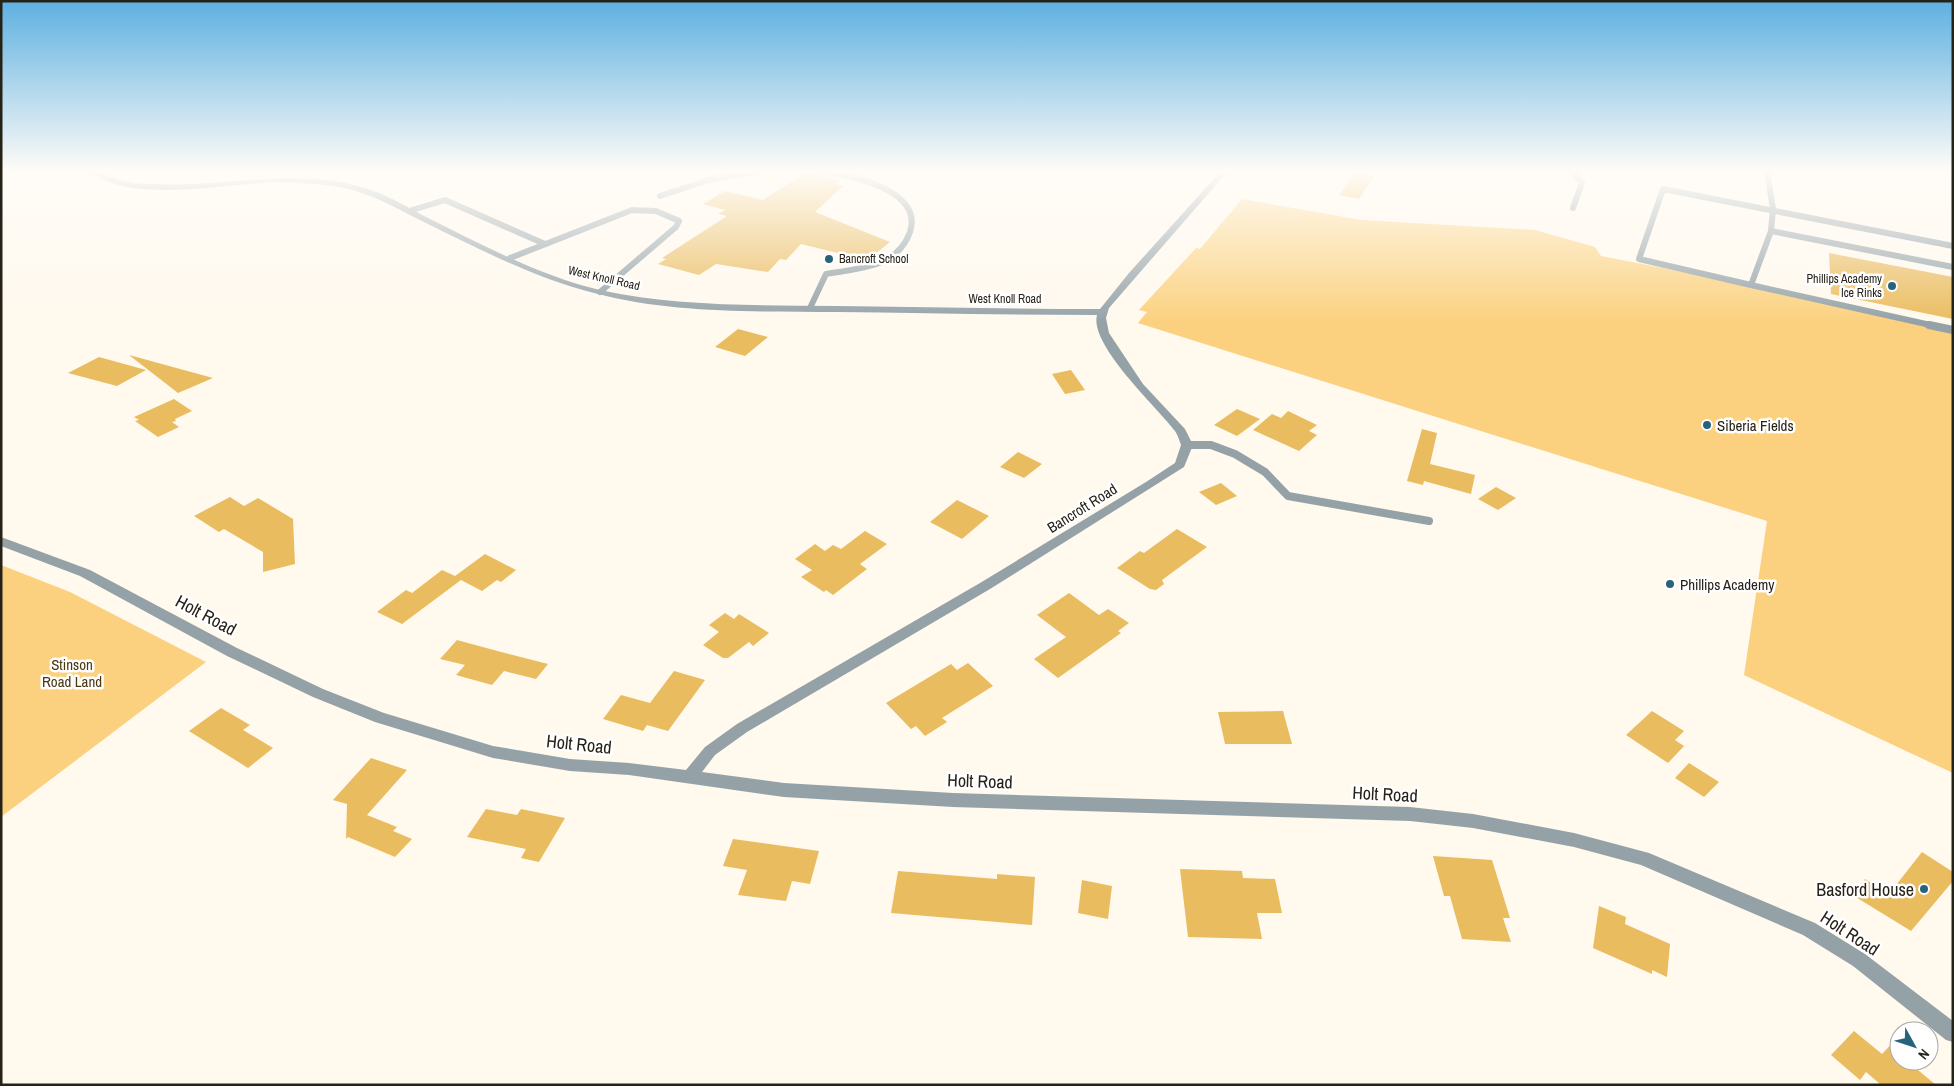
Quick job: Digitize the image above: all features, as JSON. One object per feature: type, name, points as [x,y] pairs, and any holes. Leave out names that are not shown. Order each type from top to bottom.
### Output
[{"type":"street","name":"West Knoll Road","points":[[432,222],[564,283],[638,300],[685,304],[810,308],[1104,312]]},
{"type":"street","points":[[1179,222],[1105,307],[1101,318],[1104,333],[1139,386],[1181,431],[1187,445]]},
{"type":"street","name":"Bancroft Road","points":[[690,778],[710,751],[742,728],[986,586],[1150,485],[1180,464],[1187,445]]},
{"type":"street","name":"Holt Road","points":[[1,541],[85,573],[241,656],[318,693],[380,718],[493,752],[570,765],[629,769],[784,790],[952,800],[1410,814],[1473,821],[1574,840],[1638,857],[1809,929],[1858,960],[1953,1034]]},
{"type":"lane","points":[[495,222],[545,244]]},
{"type":"lane","points":[[510,258],[602,222]]},
{"type":"lane","points":[[600,292],[676,227],[679,222]]},
{"type":"lane","points":[[810,308],[826,274],[860,268],[888,259],[908,241],[912,222]]},
{"type":"lane","points":[[1652,222],[1639,259],[1852,309],[1953,330]]},
{"type":"lane","points":[[1751,285],[1772,231],[1772,222]]},
{"type":"lane","points":[[1834,222],[1953,246]]},
{"type":"lane","points":[[1772,231],[1953,266]]},
{"type":"lane","points":[[1187,445],[1213,446],[1249,461],[1279,483],[1288,496],[1429,521]]},
{"type":"green space","name":"Siberia Fields","points":[[1223,222],[1390,222],[1535,230],[1595,247],[1601,256],[1751,285],[1953,329],[1953,773],[1744,675],[1767,521],[1138,323],[1147,312],[1139,310],[1196,248],[1200,249]]},
{"type":"green space","name":"Stinson Road Land","points":[[1,565],[70,592],[206,662],[1,817]]},
{"type":"building","points":[[718,222],[839,222],[890,242],[869,259],[854,253],[850,256],[801,244],[786,260],[780,259],[768,272],[716,264],[699,275],[658,264],[666,259],[662,258]]},
{"type":"building","name":"Phillips Academy Ice Rinks","points":[[1829,253],[1953,277],[1953,319],[1831,294]]},
{"type":"building","points":[[738,329],[768,337],[745,356],[715,347]]},
{"type":"building","points":[[129,355],[213,378],[178,393]]},
{"type":"building","points":[[99,357],[146,370],[117,386],[68,373]]},
{"type":"building","points":[[1071,370],[1085,390],[1065,394],[1052,374]]},
{"type":"building","points":[[174,399],[192,411],[172,422],[179,427],[158,437],[135,421],[139,420],[134,417]]},
{"type":"building","points":[[1237,409],[1260,419],[1237,436],[1214,425]]},
{"type":"building","points":[[1288,411],[1317,425],[1309,431],[1317,435],[1299,451],[1253,430],[1272,414],[1281,418]]},
{"type":"building","points":[[1422,429],[1437,433],[1430,464],[1475,475],[1471,494],[1424,481],[1423,485],[1407,481]]},
{"type":"building","points":[[1018,452],[1042,464],[1024,478],[1000,467]]},
{"type":"building","points":[[1221,483],[1237,496],[1216,505],[1199,492]]},
{"type":"building","points":[[1496,487],[1516,498],[1498,510],[1478,499]]},
{"type":"building","points":[[230,497],[244,506],[258,498],[293,519],[295,564],[263,572],[263,552],[224,529],[219,532],[194,516]]},
{"type":"building","points":[[957,500],[989,516],[962,539],[930,522]]},
{"type":"building","points":[[1177,529],[1207,547],[1162,580],[1164,584],[1156,590],[1150,589],[1117,568],[1140,551],[1144,553]]},
{"type":"building","points":[[865,531],[887,544],[860,564],[867,569],[833,595],[826,590],[824,592],[801,577],[812,570],[795,559],[815,544],[825,551],[833,545],[841,549]]},
{"type":"building","points":[[485,554],[516,570],[501,582],[497,580],[482,591],[461,580],[402,624],[377,612],[406,590],[412,593],[442,570],[455,576]]},
{"type":"building","points":[[1069,593],[1099,615],[1108,609],[1129,623],[1118,631],[1121,633],[1058,678],[1034,659],[1066,637],[1037,615]]},
{"type":"building","points":[[725,613],[734,619],[739,614],[769,633],[753,646],[749,642],[728,658],[723,658],[703,645],[719,632],[709,625]]},
{"type":"building","points":[[457,640],[548,664],[536,679],[504,671],[492,685],[456,675],[465,665],[440,659]]},
{"type":"building","points":[[968,663],[993,686],[942,718],[947,722],[925,736],[916,726],[911,729],[886,703],[951,664],[957,670]]},
{"type":"building","points":[[674,671],[705,680],[668,731],[647,725],[643,731],[603,719],[621,695],[650,703]]},
{"type":"building","points":[[221,708],[250,725],[243,730],[273,748],[248,768],[189,731]]},
{"type":"building","points":[[1283,711],[1292,744],[1225,744],[1218,712]]},
{"type":"building","points":[[1652,711],[1684,731],[1675,740],[1684,746],[1668,763],[1626,735]]},
{"type":"building","points":[[371,758],[407,770],[367,815],[397,827],[393,831],[412,839],[395,857],[348,837],[346,839],[347,804],[333,800]]},
{"type":"building","points":[[1689,763],[1719,782],[1704,797],[1675,778]]},
{"type":"building","points":[[486,809],[517,815],[521,809],[565,818],[539,862],[521,858],[526,849],[467,837]]},
{"type":"building","points":[[733,839],[819,851],[810,884],[792,881],[786,901],[738,895],[747,870],[723,866]]},
{"type":"building","name":"Basford House","points":[[1922,852],[1953,872],[1953,881],[1911,931],[1854,896],[1865,879],[1889,894]]},
{"type":"building","points":[[1433,856],[1492,860],[1510,918],[1503,918],[1511,942],[1462,939],[1450,896],[1444,896]]},
{"type":"building","points":[[1180,869],[1242,871],[1243,878],[1275,879],[1282,913],[1257,913],[1262,939],[1188,937]]},
{"type":"building","points":[[898,871],[997,879],[997,874],[1035,877],[1032,925],[891,913]]},
{"type":"building","points":[[1082,880],[1112,886],[1108,919],[1078,913]]},
{"type":"building","points":[[1599,906],[1626,917],[1625,924],[1670,944],[1667,977],[1652,970],[1652,974],[1593,948]]},
{"type":"building","points":[[1854,1031],[1882,1054],[1889,1047],[1889,1071],[1919,1071],[1936,1085],[1881,1085],[1866,1072],[1860,1080],[1831,1055]]},
{"type":"place","name":"Bancroft School","points":[[829,259]]},
{"type":"place","name":"Phillips Academy Ice Rinks","points":[[1892,286]]},
{"type":"place","name":"Siberia Fields","points":[[1707,425]]},
{"type":"place","name":"Phillips Academy","points":[[1670,584]]},
{"type":"place","name":"Basford House","points":[[1924,889]]}]
